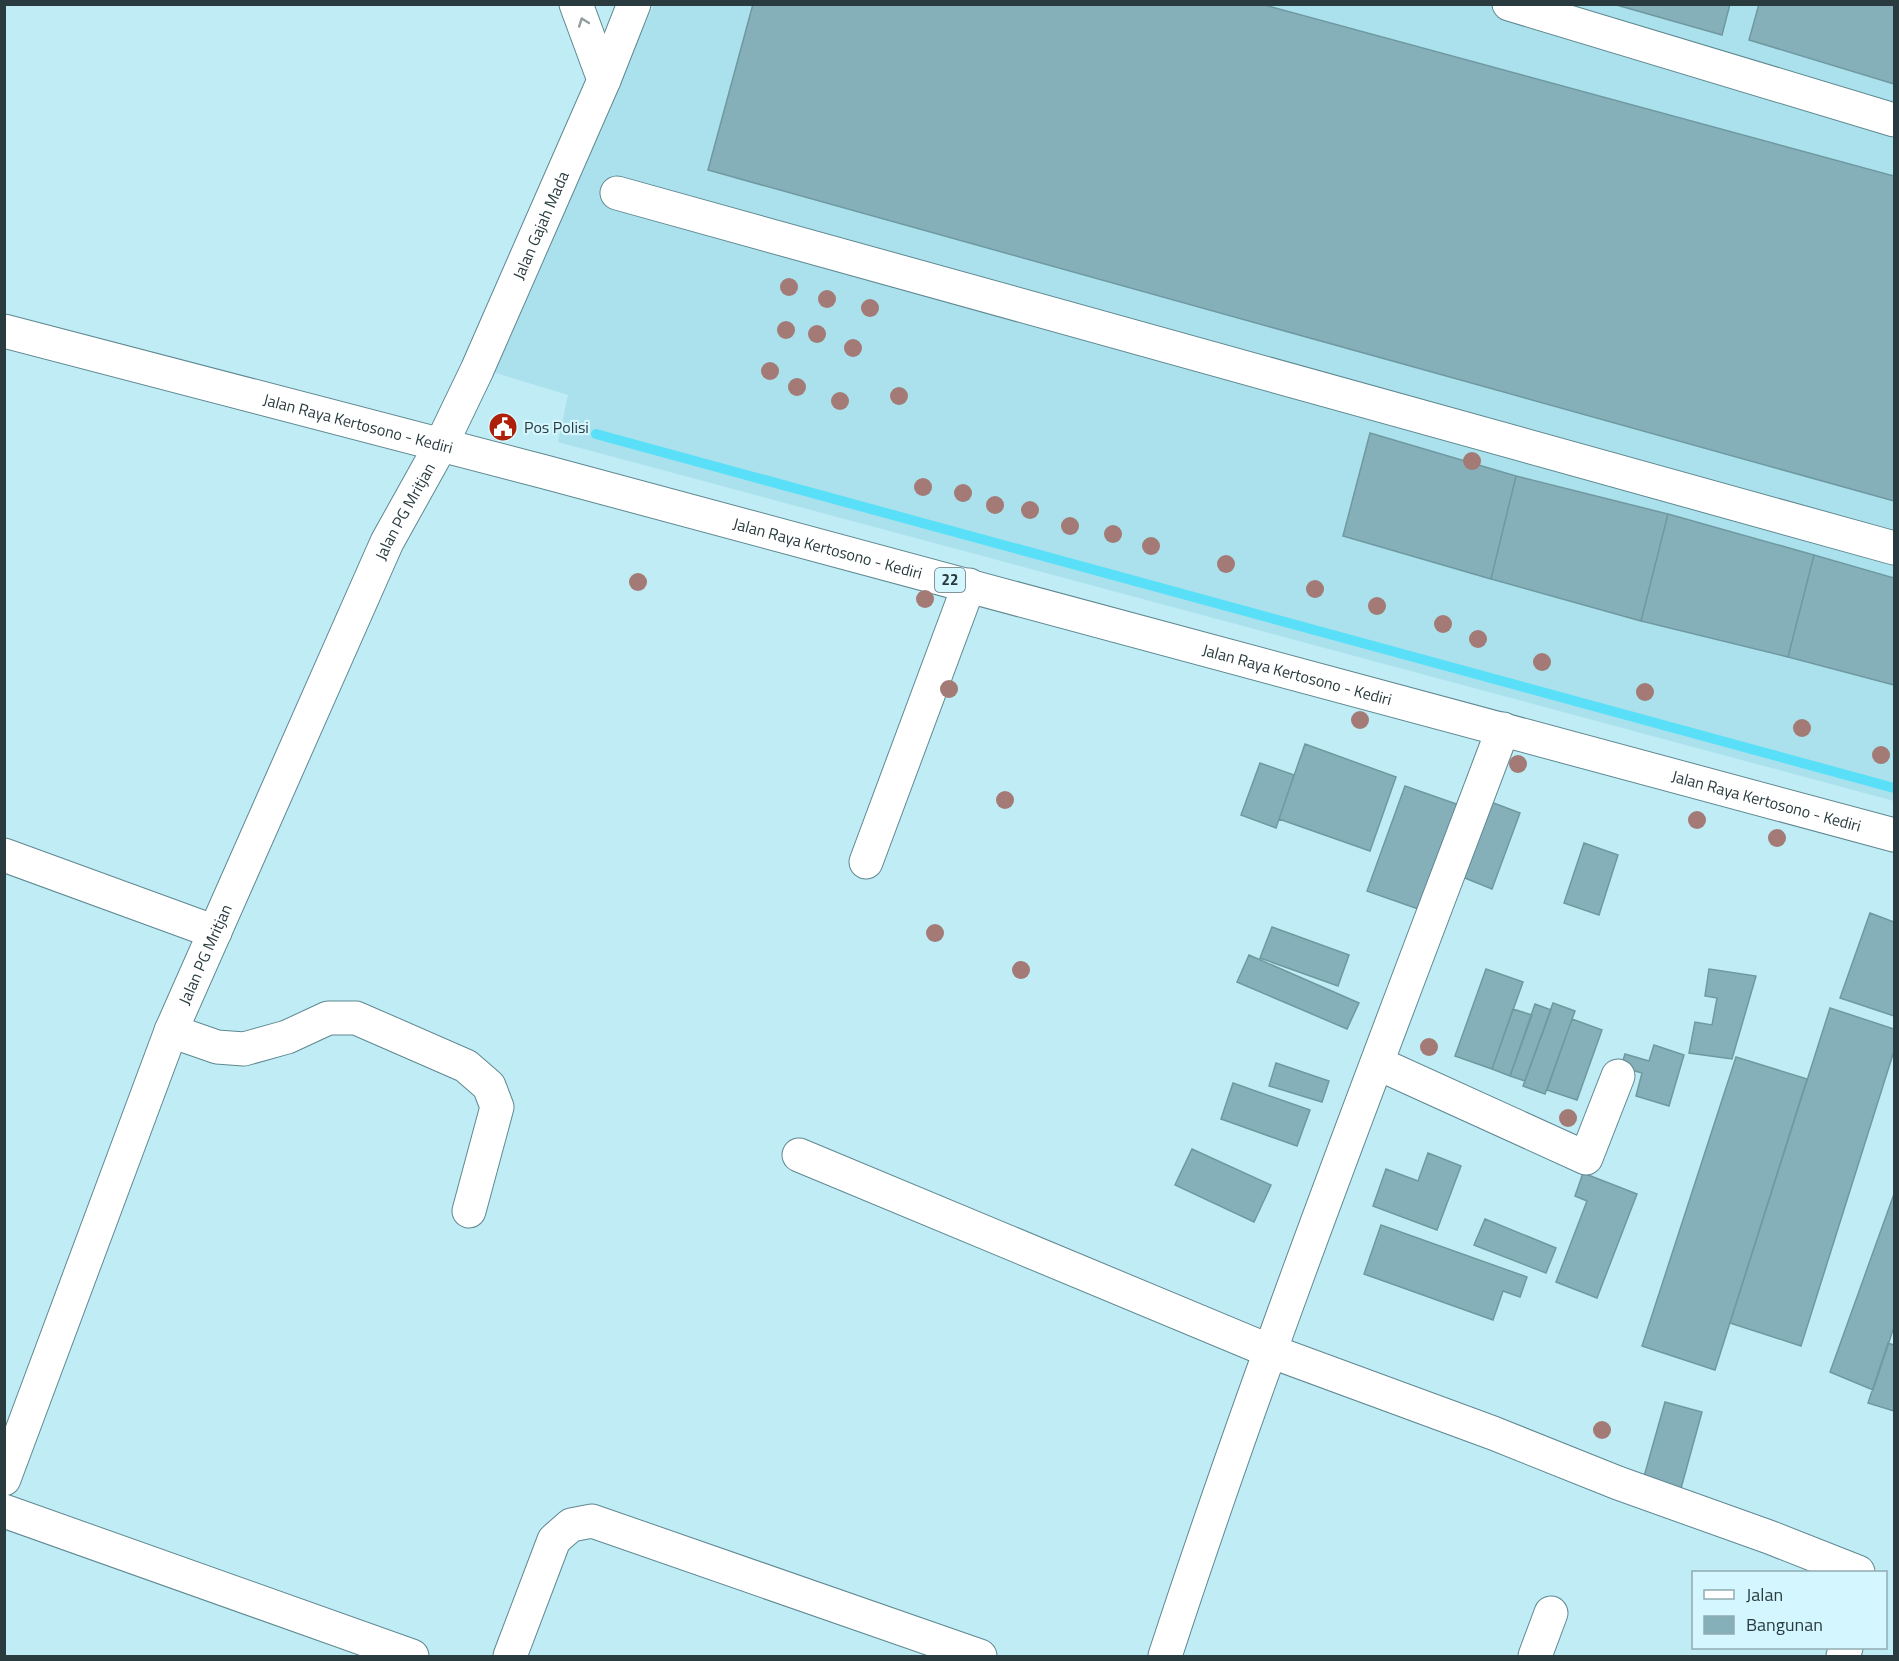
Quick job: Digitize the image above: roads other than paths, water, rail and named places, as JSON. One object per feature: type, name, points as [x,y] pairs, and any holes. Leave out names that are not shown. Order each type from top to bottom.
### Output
[{"type":"main road","points":[[576,4],[604,80]]},
{"type":"main road","points":[[1509,4],[1894,120]]},
{"type":"main road","name":"Jalan Gajah Mada","points":[[441,445],[477,370],[604,80],[626,11]]},
{"type":"main road","points":[[617,193],[1894,548]]},
{"type":"main road","name":"Jalan Raya Kertosono - Kediri","points":[[4,331],[969,585],[1894,835]]},
{"type":"main road","name":"Jalan PG Mritjan","points":[[4,1479],[171,1031],[387,542],[441,445]]},
{"type":"main road","points":[[866,862],[969,585]]},
{"type":"main road","points":[[1165,1656],[1270,1351],[1503,729]]},
{"type":"main road","points":[[4,855],[215,932]]},
{"type":"main road","points":[[171,1031],[218,1047],[244,1049],[287,1036],[328,1018],[356,1018],[466,1066],[489,1086],[497,1107],[469,1211]]},
{"type":"main road","points":[[1377,1063],[1586,1158],[1618,1076]]},
{"type":"main road","points":[[799,1155],[1270,1351],[1855,1571]]},
{"type":"main road","points":[[4,1511],[412,1656]]},
{"type":"main road","points":[[510,1656],[554,1540],[571,1525],[592,1521],[980,1656]]},
{"type":"main road","points":[[1535,1656],[1551,1613]]},
{"type":"waterway","points":[[596,434],[1894,788]]},
{"type":"place","name":"Pos Polisi","points":[[503,427]]}]
